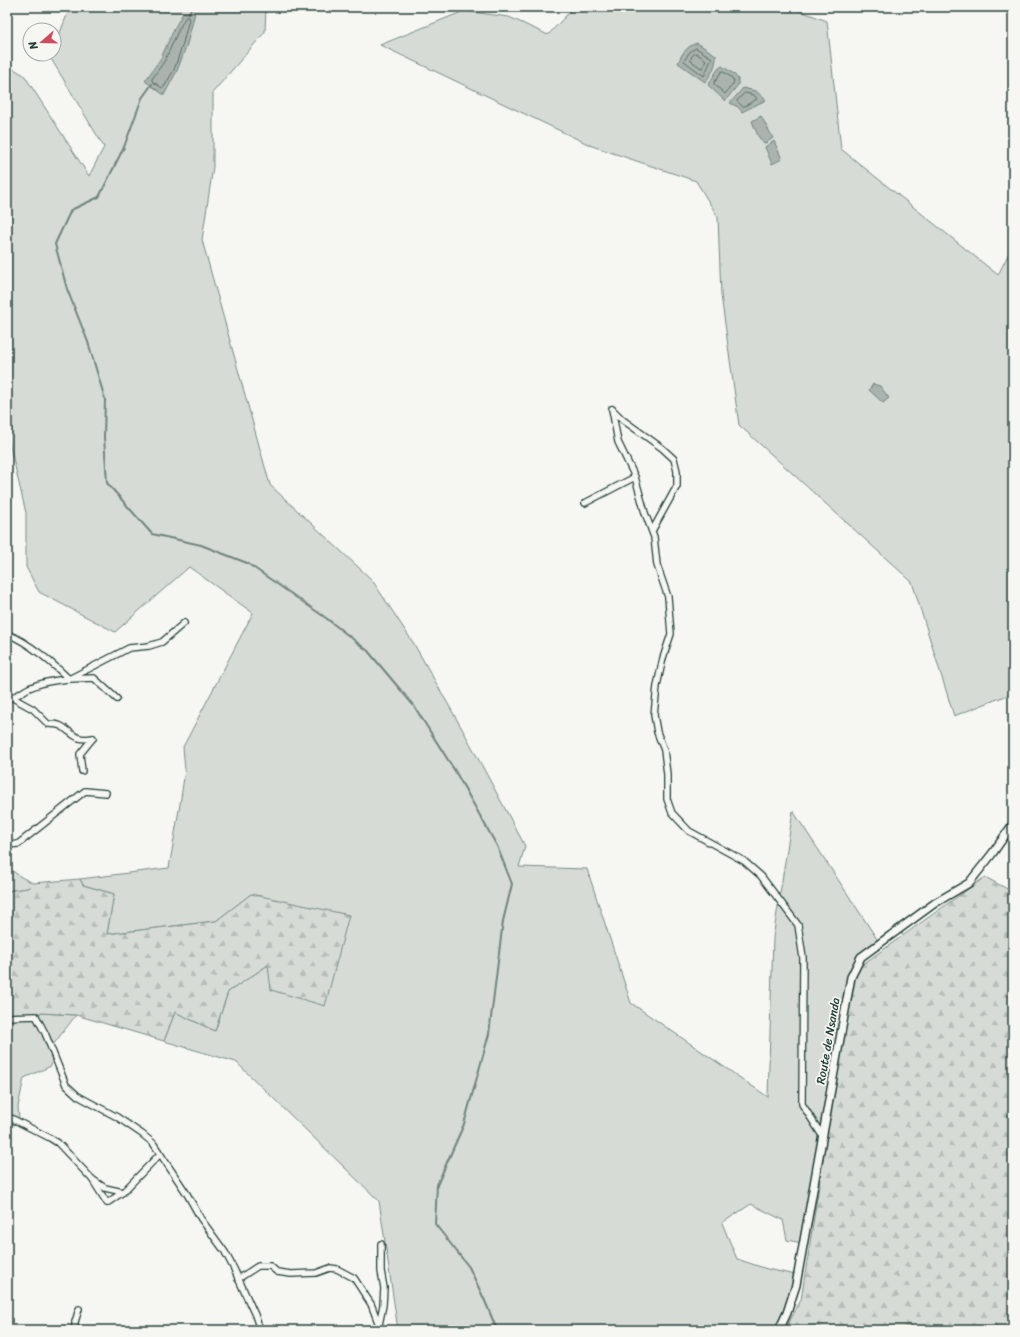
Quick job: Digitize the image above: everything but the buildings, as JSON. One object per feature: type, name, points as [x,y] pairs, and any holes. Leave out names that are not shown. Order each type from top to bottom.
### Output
[{"type":"street","points":[[652,531],[677,486],[677,471],[674,459],[612,409],[618,442],[635,477],[645,513],[654,537],[657,565],[668,597],[671,634],[662,658],[654,715],[657,732],[664,750],[667,774],[667,799],[672,814],[689,831],[744,861],[761,876],[798,925],[803,958],[801,1066],[802,1104],[823,1137]]},
{"type":"street","points":[[585,503],[635,477]]},
{"type":"street","points":[[69,678],[129,648],[148,646],[162,642],[184,623]]},
{"type":"street","points":[[7,634],[26,642],[69,678]]},
{"type":"street","points":[[10,698],[30,688],[54,680],[69,678],[94,678],[117,699]]},
{"type":"street","points":[[10,698],[33,709],[48,724],[60,725],[75,737],[85,739],[93,738],[80,754],[82,771]]},
{"type":"street","points":[[7,845],[18,844],[85,791],[106,793]]},
{"type":"street","name":"Route de Nsanda","points":[[779,1330],[787,1313],[796,1285],[850,977],[861,957],[936,903],[969,883],[1013,824]]},
{"type":"street","points":[[7,1017],[36,1016],[45,1033],[66,1085],[71,1091],[87,1102],[117,1117],[142,1134],[152,1143],[187,1194],[201,1220],[225,1252],[255,1315],[260,1330]]},
{"type":"street","points":[[7,1116],[58,1143],[92,1179],[107,1203],[123,1192],[160,1154]]},
{"type":"street","points":[[92,1179],[105,1188],[123,1192]]},
{"type":"street","points":[[378,1327],[383,1305],[384,1288],[381,1271],[381,1244]]},
{"type":"street","points":[[238,1279],[258,1266],[270,1266],[278,1272],[291,1274],[316,1274],[330,1268],[337,1269],[354,1278],[371,1304],[378,1327]]},
{"type":"street","points":[[75,1330],[75,1322],[79,1308]]},
{"type":"green space","points":[[70,7],[266,7],[265,32],[213,92],[213,167],[202,240],[270,485],[372,580],[414,644],[465,734],[525,846],[519,867],[587,869],[631,1003],[768,1097],[773,938],[793,811],[879,942],[860,955],[847,977],[802,1243],[787,1240],[783,1220],[751,1204],[722,1223],[737,1259],[767,1269],[796,1275],[791,1298],[776,1330],[398,1330],[379,1201],[236,1062],[164,1041],[175,1012],[215,1031],[228,992],[268,965],[324,1006],[251,894],[216,921],[107,934],[114,894],[83,885],[80,879],[169,868],[185,770],[183,747],[253,613],[189,567],[115,632],[39,592],[26,567],[26,513],[7,433],[7,65],[24,75],[89,176],[104,147],[53,62],[62,62],[62,28]]},
{"type":"green space","points":[[574,7],[790,7],[827,21],[841,149],[998,275],[1013,245],[1013,693],[954,716],[912,582],[739,425],[721,295],[718,217],[696,181],[592,146],[380,45],[464,11],[509,17],[548,35]]},
{"type":"green space","points":[[7,867],[33,883],[28,888],[7,891]]},
{"type":"green space","points":[[985,877],[1013,892],[1013,1330],[785,1330],[801,1300],[827,1135],[856,969]]},
{"type":"green space","points":[[80,879],[83,885],[114,894],[107,934],[216,921],[251,894],[349,915],[325,1006],[271,990],[268,965],[228,992],[215,1031],[175,1012],[164,1041],[76,1015],[40,1013],[7,1014],[7,891],[28,888],[33,883]]},
{"type":"green space","points":[[40,1013],[76,1015],[53,1045],[51,1066],[24,1078],[18,1107],[19,1118],[15,1125],[7,1123],[7,1014]]},
{"type":"water","points":[[183,13],[195,13],[187,44],[177,71],[164,95],[145,81],[161,58]]},
{"type":"water","points":[[697,43],[716,55],[716,62],[713,70],[705,82],[678,63],[685,50]]},
{"type":"water","points":[[722,66],[734,74],[738,79],[738,85],[725,101],[708,85],[718,69]]},
{"type":"water","points":[[743,88],[756,91],[766,100],[742,112],[738,107],[730,103]]},
{"type":"water","points":[[761,116],[773,138],[764,144],[758,136],[752,121]]},
{"type":"water","points":[[774,141],[782,159],[772,164],[765,147]]},
{"type":"water","points":[[873,384],[880,386],[889,398],[883,403],[869,390]]},
{"type":"waterway","points":[[188,15],[192,7]]},
{"type":"waterway","points":[[152,84],[142,98],[124,147],[99,197],[71,210],[55,244],[67,289],[88,342],[105,399],[104,437],[107,483],[152,534],[201,545],[247,563],[326,618],[368,651],[414,706],[455,771],[497,846],[512,884],[503,921],[489,1034],[464,1124],[437,1185],[435,1224],[469,1267],[497,1330]]}]
